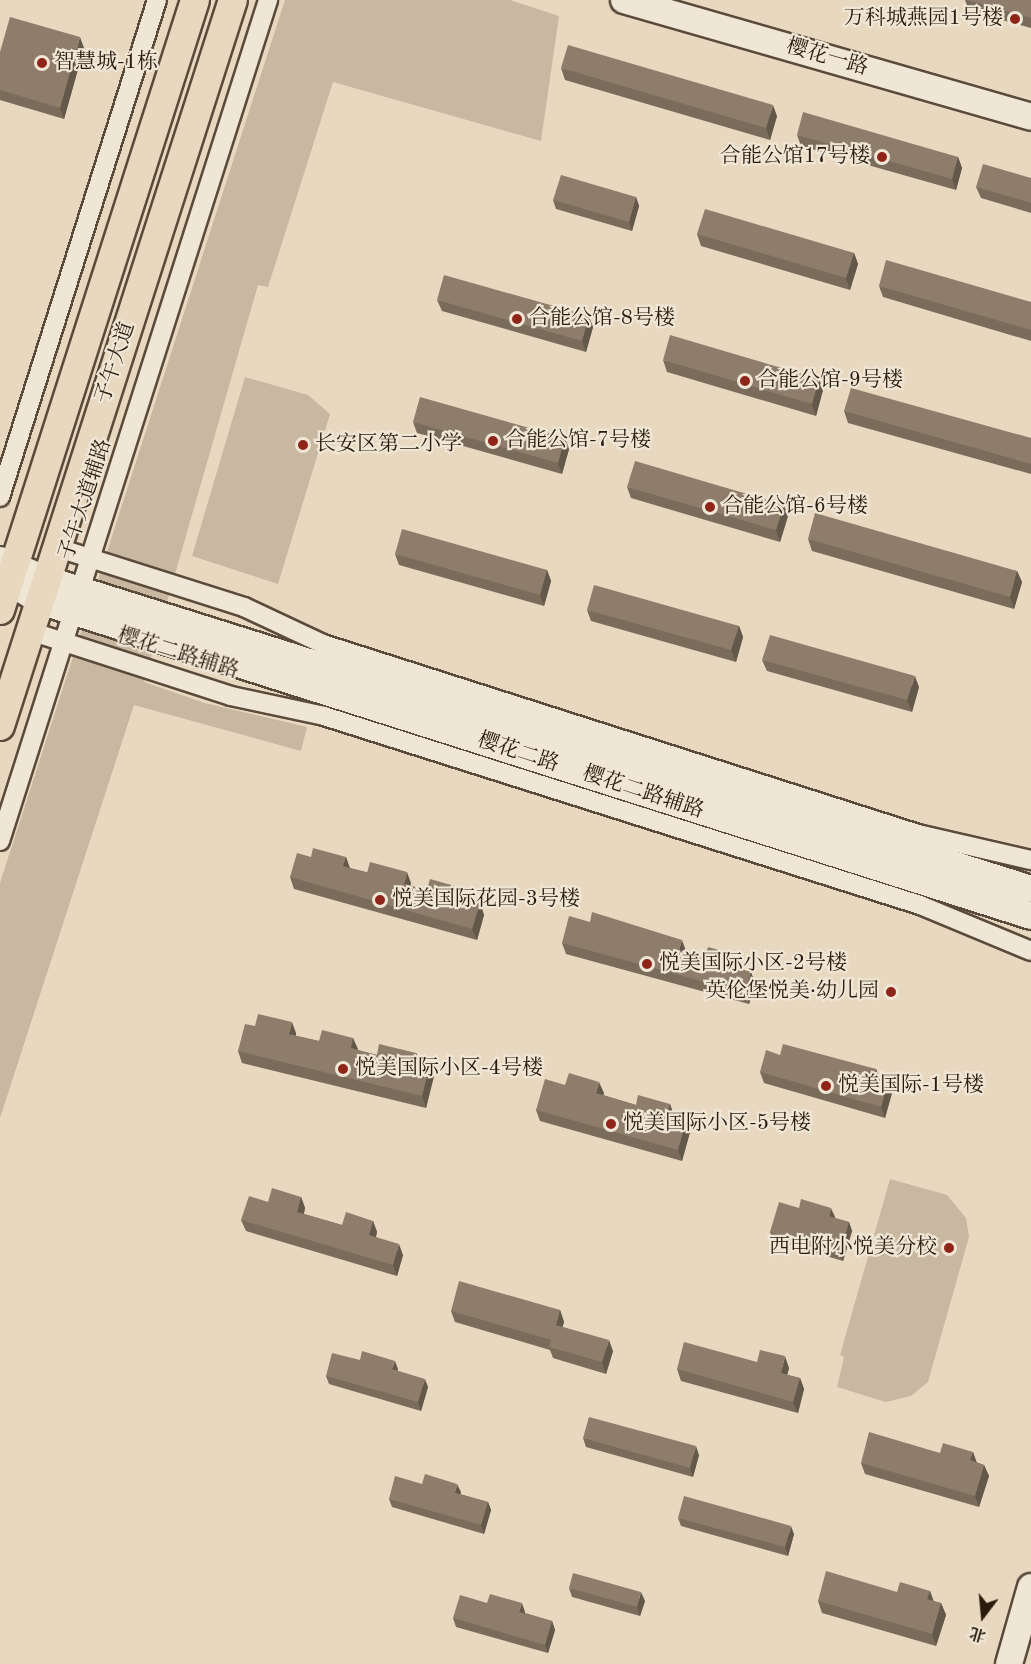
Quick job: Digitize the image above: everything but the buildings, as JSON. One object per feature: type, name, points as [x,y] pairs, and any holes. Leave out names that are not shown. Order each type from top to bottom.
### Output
[{"type":"main road","name":"子午大道","points":[[0,610],[6,570],[195,0]]},
{"type":"main road","name":"子午大道","points":[[0,726],[232,0]]},
{"type":"main road","name":"樱花一路","points":[[624,0],[1031,117]]},
{"type":"main road","name":"樱花二路","points":[[6,570],[43,590],[1031,916]]},
{"type":"main road","name":"樱花二路","points":[[77,601],[1031,890]]},
{"type":"main road","points":[[1009,1664],[1031,1587]]},
{"type":"main road","points":[[1027,1664],[1031,1649]]},
{"type":"street","points":[[0,497],[157,0]]},
{"type":"street","name":"子午大道辅路","points":[[0,841],[268,0]]},
{"type":"street","points":[[56,547],[244,607],[345,651],[918,834],[1031,860]]},
{"type":"street","name":"樱花二路辅路","points":[[30,632],[231,696],[324,716],[886,894],[1031,951]]},
{"type":"shaded area","points":[[285,0],[510,0],[559,16],[541,141],[333,82],[268,287],[258,285],[144,682],[205,703],[307,727],[301,751],[134,705],[0,1118],[0,883]]},
{"type":"shaded area","points":[[245,377],[308,395],[330,414],[278,584],[192,556]]},
{"type":"shaded area","points":[[890,1179],[947,1195],[966,1218],[969,1237],[928,1382],[911,1396],[886,1402],[837,1387],[844,1357],[840,1355]]},
{"type":"place","name":"万科城燕园1号楼","points":[[1015,19]]},
{"type":"place","name":"智慧城-1栋","points":[[42,63]]},
{"type":"place","name":"合能公馆17号楼","points":[[882,157]]},
{"type":"place","name":"合能公馆-8号楼","points":[[517,319]]},
{"type":"place","name":"合能公馆-9号楼","points":[[745,381]]},
{"type":"place","name":"合能公馆-7号楼","points":[[493,441]]},
{"type":"place","name":"长安区第二小学","points":[[303,445]]},
{"type":"place","name":"合能公馆-6号楼","points":[[710,507]]},
{"type":"place","name":"悦美国际花园-3号楼","points":[[380,900]]},
{"type":"place","name":"悦美国际小区-2号楼","points":[[647,964]]},
{"type":"place","name":"英伦堡悦美·幼儿园","points":[[891,992]]},
{"type":"place","name":"悦美国际小区-4号楼","points":[[343,1069]]},
{"type":"place","name":"悦美国际-1号楼","points":[[826,1086]]},
{"type":"place","name":"悦美国际小区-5号楼","points":[[611,1124]]},
{"type":"place","name":"西电附小悦美分校","points":[[949,1248]]}]
